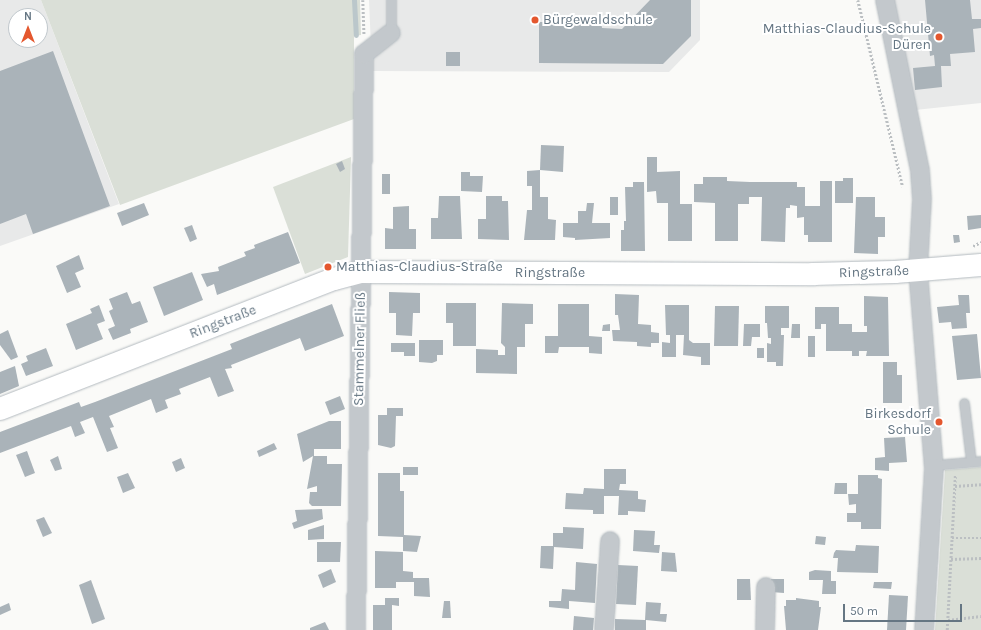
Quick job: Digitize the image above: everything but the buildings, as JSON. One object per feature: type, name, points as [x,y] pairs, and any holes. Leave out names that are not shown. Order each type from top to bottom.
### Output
[{"type":"main road","name":"Ringstraße","points":[[0,409],[334,279],[361,272],[813,274],[918,270],[981,264]]},
{"type":"street","points":[[885,0],[920,171],[922,199],[918,270],[934,465],[924,630]]},
{"type":"street","points":[[364,54],[391,33]]},
{"type":"street","name":"Stammelner Fließ","points":[[356,630],[364,54]]},
{"type":"street","points":[[604,630],[610,541]]},
{"type":"street","points":[[765,630],[766,587]]},
{"type":"lane","points":[[391,0],[391,33]]},
{"type":"lane","points":[[964,403],[971,462]]},
{"type":"lane","points":[[934,465],[981,461]]},
{"type":"path","points":[[363,0],[364,54]]},
{"type":"path","points":[[858,0],[906,193]]},
{"type":"path","points":[[947,630],[955,486],[954,464]]},
{"type":"path","points":[[955,486],[981,484]]},
{"type":"path","points":[[952,538],[981,538]]},
{"type":"path","points":[[951,559],[981,558]]},
{"type":"path","points":[[948,620],[981,616]]},
{"type":"shaded area","points":[[0,0],[41,0],[44,8],[8,8],[8,48],[48,48],[48,18],[119,204],[0,246]]},
{"type":"shaded area","points":[[41,0],[360,0],[361,35],[354,36],[354,119],[120,205],[48,18],[48,8],[44,8]]},
{"type":"shaded area","name":"Bürgewaldschule","points":[[369,0],[700,0],[700,40],[669,72],[372,71]]},
{"type":"shaded area","name":"Matthias-Claudius-Schule Düren","points":[[888,0],[981,0],[981,103],[915,110]]},
{"type":"shaded area","points":[[351,157],[348,257],[305,274],[273,187]]},
{"type":"shaded area","points":[[981,467],[981,630],[935,630],[945,470]]},
{"type":"waterway","name":"Stammelner Fließ","points":[[354,0],[356,35]]},
{"type":"place","name":"Bürgewaldschule","points":[[535,20]]},
{"type":"place","name":"Matthias-Claudius-Schule Düren","points":[[939,37]]},
{"type":"place","name":"Matthias-Claudius-Straße","points":[[328,267]]},
{"type":"place","name":"Birkesdorf Schule","points":[[939,422]]}]
